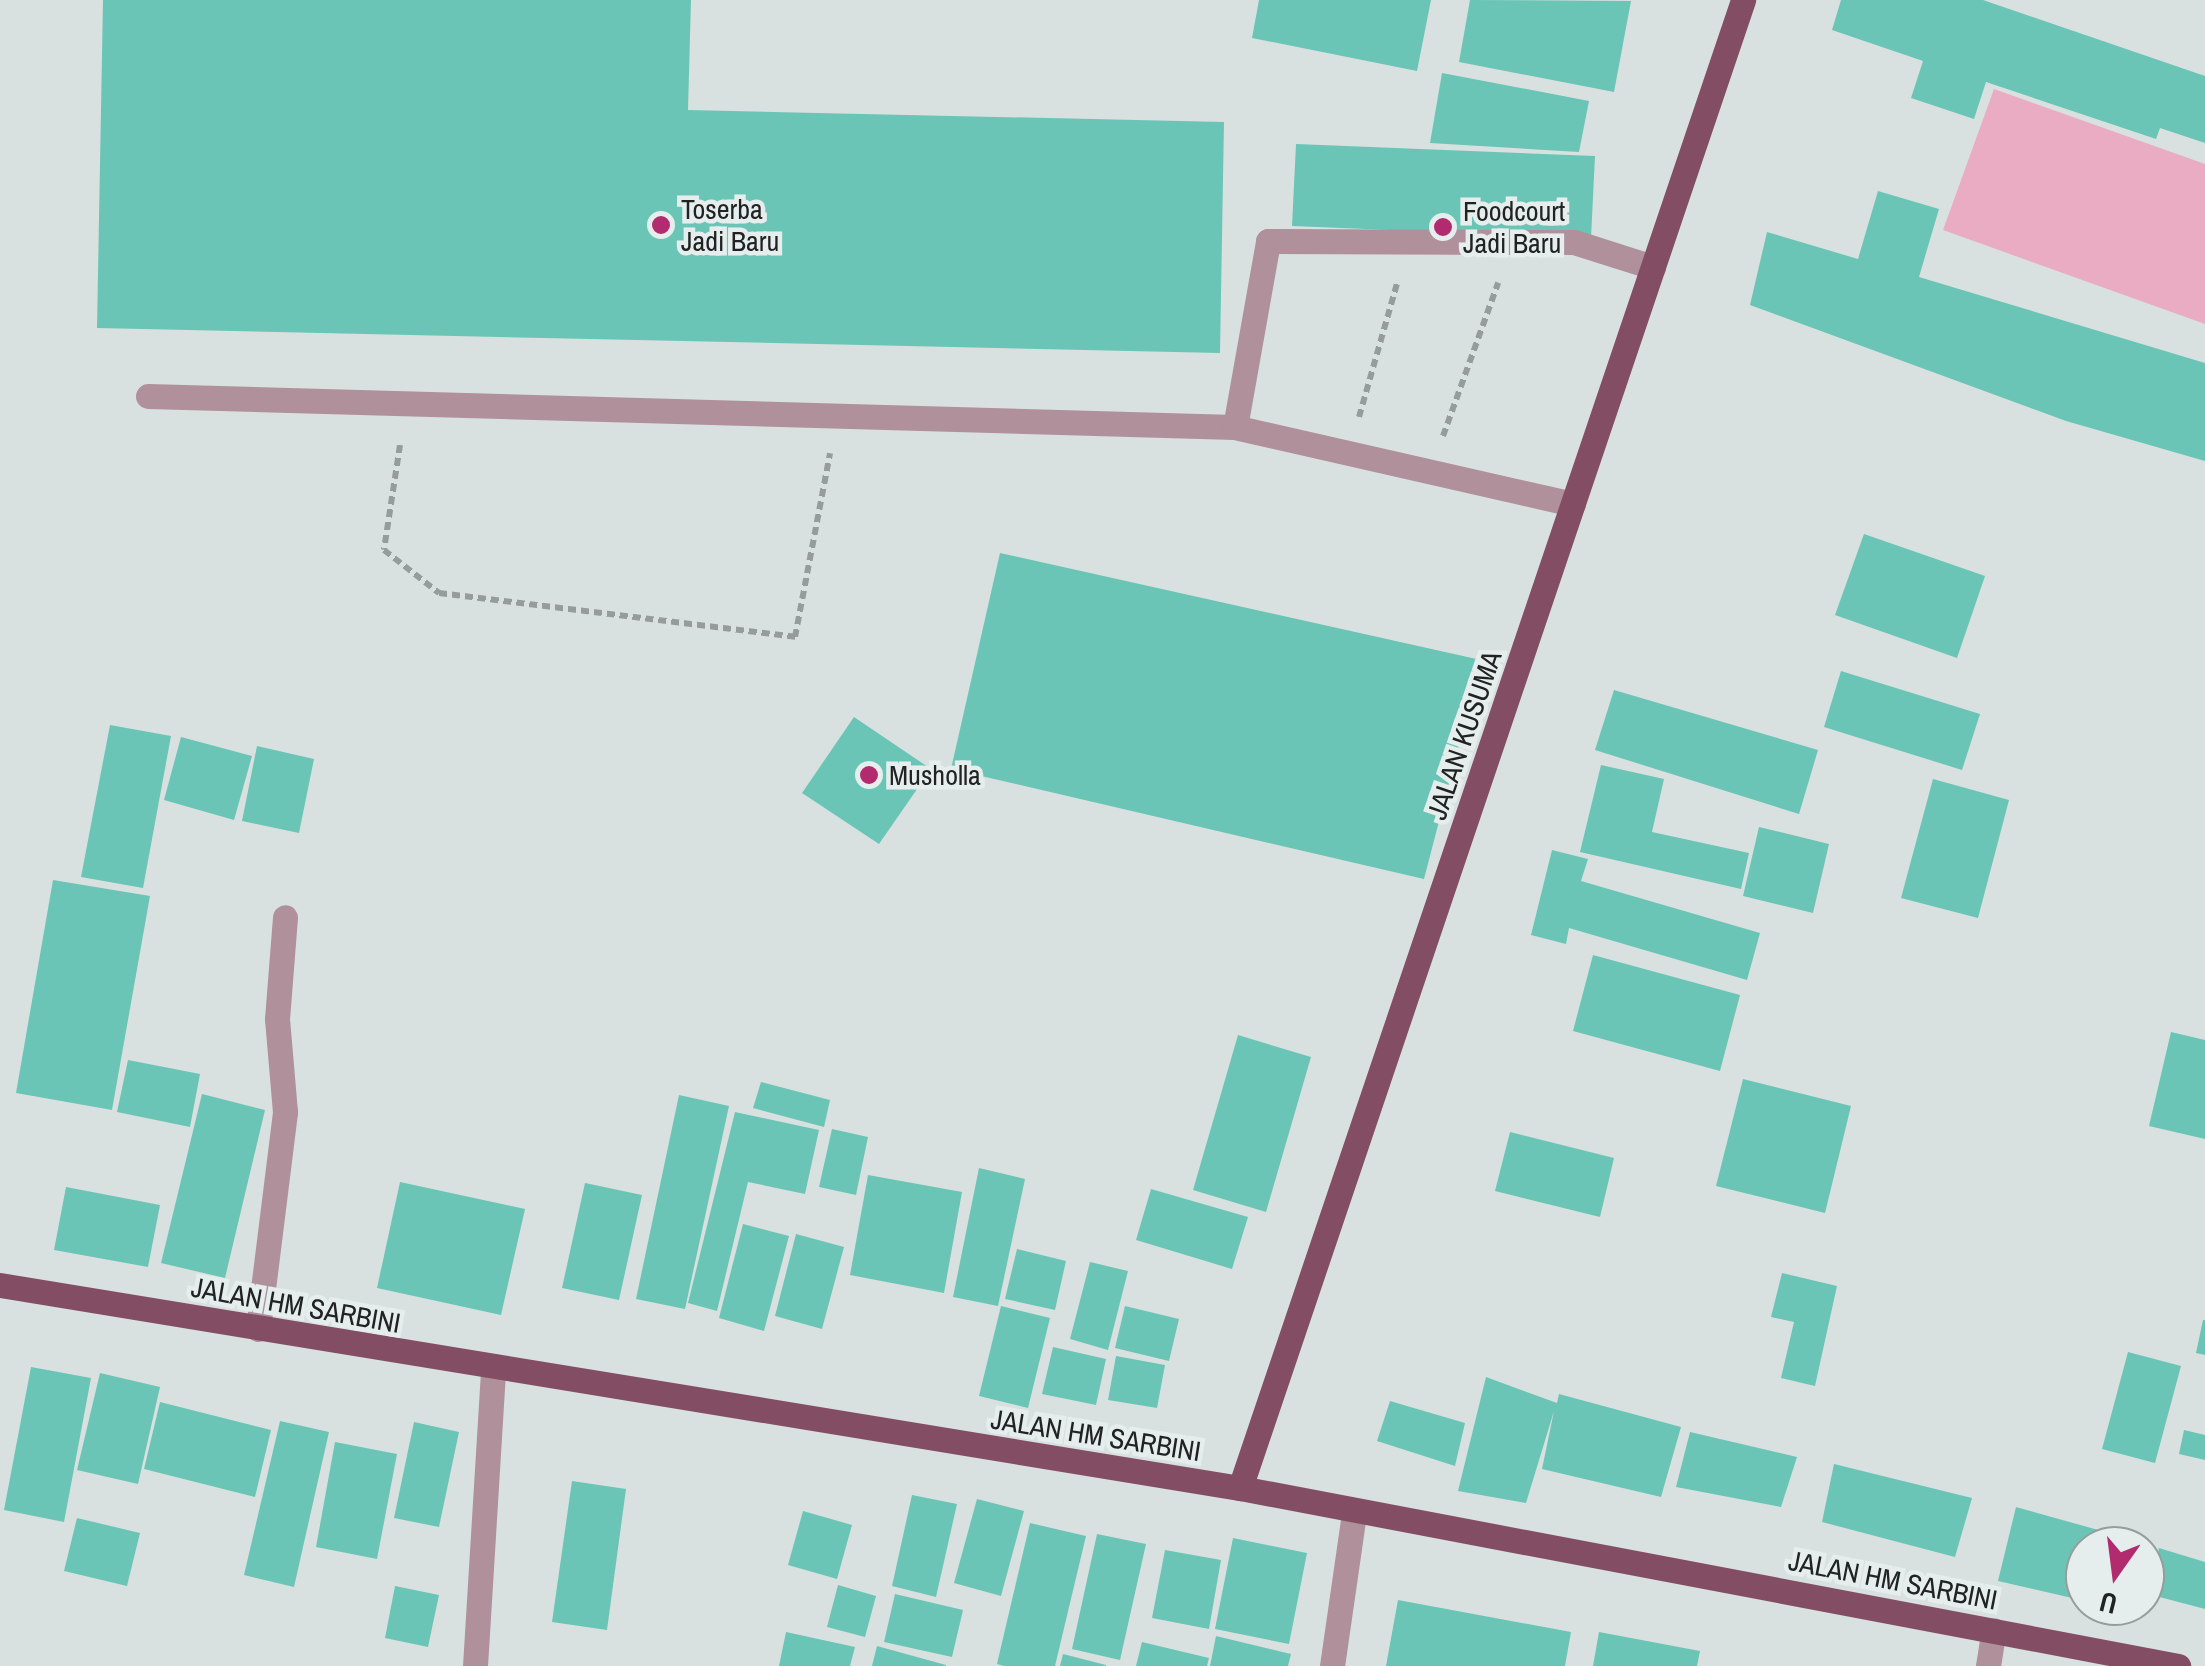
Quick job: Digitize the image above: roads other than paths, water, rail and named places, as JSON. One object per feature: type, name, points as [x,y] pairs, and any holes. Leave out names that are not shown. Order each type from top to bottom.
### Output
[{"type":"main road","name":"JALAN KUSUMA","points":[[1240,1488],[1743,0]]},
{"type":"main road","name":"JALAN HM SARBINI","points":[[0,1285],[1240,1488],[1354,1514],[2175,1666]]},
{"type":"street","points":[[1235,427],[1269,239],[1574,242],[1654,267]]},
{"type":"street","points":[[148,396],[406,407],[1235,427],[1573,504]]},
{"type":"street","points":[[258,1329],[285,1112],[277,1020],[285,917]]},
{"type":"street","points":[[474,1666],[493,1368]]},
{"type":"street","points":[[1332,1666],[1354,1514]]},
{"type":"street","points":[[1988,1666],[1994,1630]]},
{"type":"place","name":"Toserba Jadi Baru","points":[[661,225]]},
{"type":"place","name":"Foodcourt Jadi Baru","points":[[1443,227]]},
{"type":"place","name":"Musholla","points":[[869,775]]}]
